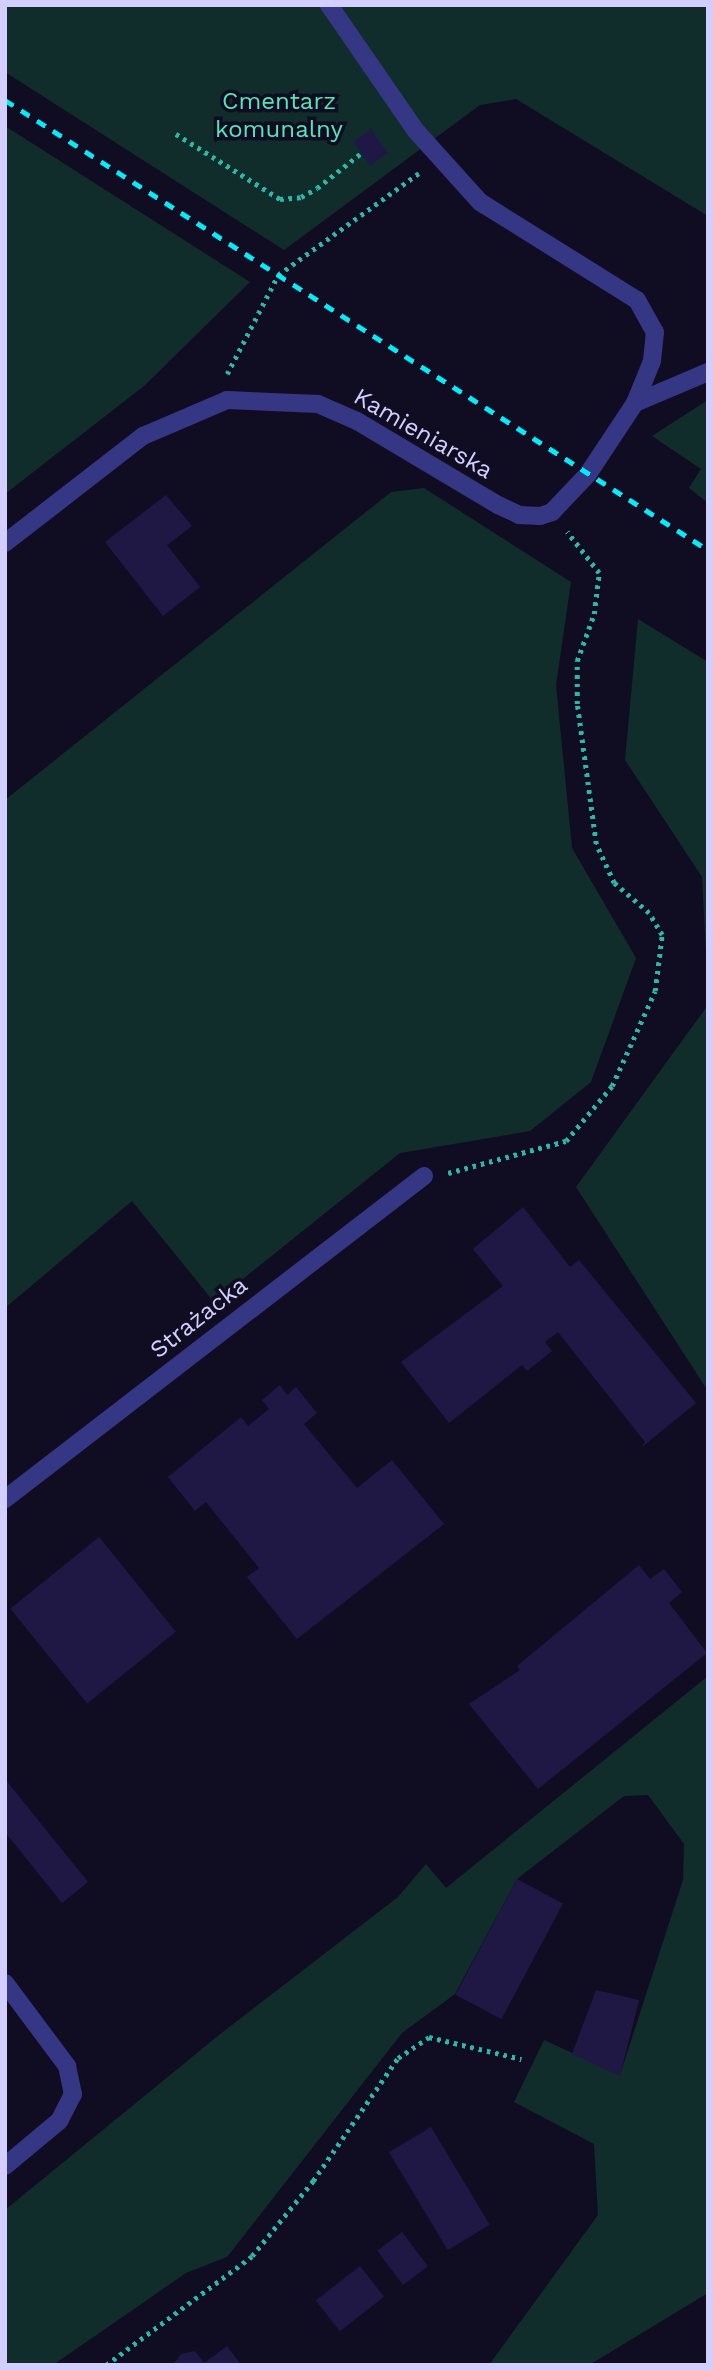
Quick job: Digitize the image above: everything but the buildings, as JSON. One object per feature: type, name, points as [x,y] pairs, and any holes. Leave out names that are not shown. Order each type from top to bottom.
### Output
[{"type":"street","points":[[329,5],[439,158],[480,202],[637,300],[655,331],[652,361],[635,403],[588,474],[552,512]]},
{"type":"street","points":[[635,403],[708,372]]},
{"type":"street","name":"Kamieniarska","points":[[5,543],[143,436],[227,400],[318,404],[356,421],[519,515],[552,512]]},
{"type":"street","name":"Strażacka","points":[[5,1499],[424,1176]]},
{"type":"street","points":[[5,1983],[67,2067],[73,2094],[59,2121],[5,2166]]},
{"type":"path","points":[[176,134],[281,199],[300,197],[317,188],[360,155]]},
{"type":"path","points":[[236,382],[223,382],[278,275],[439,158]]},
{"type":"path","points":[[424,1176],[519,1157],[566,1141],[612,1086],[654,991],[662,935],[649,913],[614,883],[596,844],[577,704],[576,661],[594,614],[599,573],[552,512]]},
{"type":"path","points":[[106,2365],[252,2256],[313,2181],[398,2058],[429,2037],[521,2059]]},
{"type":"green space","name":"Cmentarz komunalny","points":[[5,5],[708,5],[708,216],[516,99],[480,105],[284,250],[5,72]]},
{"type":"green space","points":[[5,126],[250,282],[144,386],[5,494]]},
{"type":"green space","points":[[708,400],[708,503],[689,488],[701,469],[652,436]]},
{"type":"green space","points":[[424,488],[571,582],[556,685],[572,848],[636,958],[591,1082],[530,1131],[400,1153],[214,1302],[132,1201],[5,1308],[5,800],[391,492]]},
{"type":"green space","points":[[638,619],[708,662],[708,991],[702,877],[625,760]]},
{"type":"green space","points":[[708,1005],[708,1391],[576,1187]]},
{"type":"green space","points":[[708,1676],[708,2293],[589,2365],[489,2365],[598,2215],[594,2144],[514,2102],[544,2040],[620,2075],[683,1880],[684,1844],[648,1795],[624,1796],[517,1879],[455,1994],[402,2033],[227,2257],[186,2273],[53,2365],[5,2365],[5,2210],[219,2035],[398,1897],[426,1864],[446,1888]]},
{"type":"railway","points":[[5,100],[708,550]]}]
